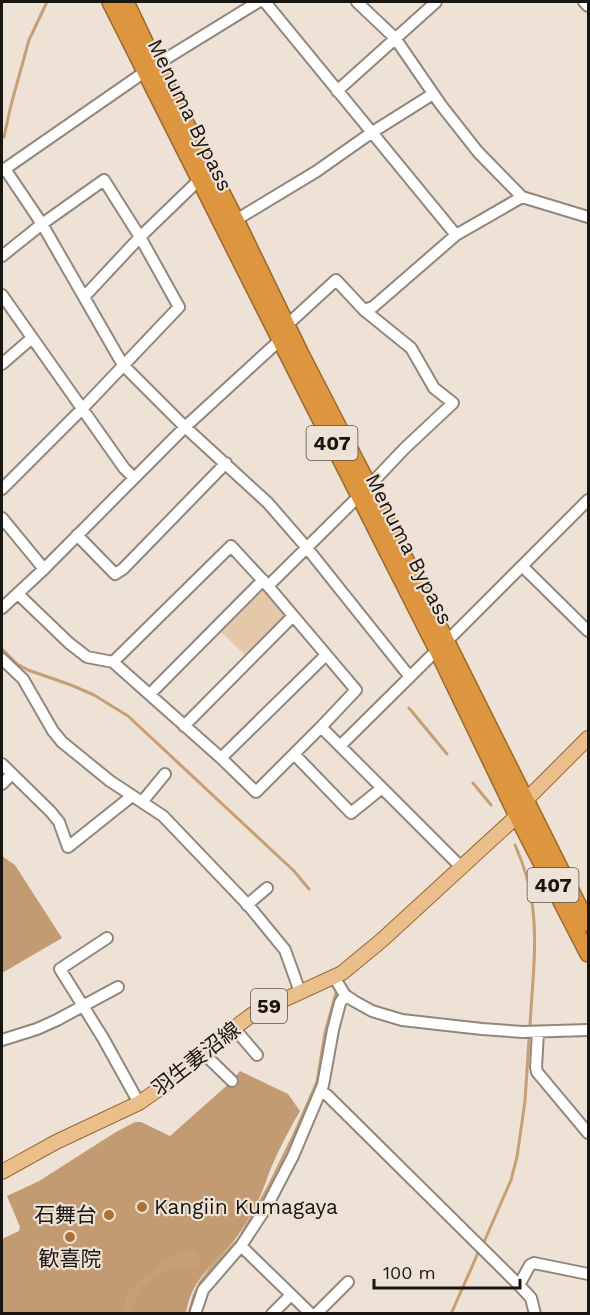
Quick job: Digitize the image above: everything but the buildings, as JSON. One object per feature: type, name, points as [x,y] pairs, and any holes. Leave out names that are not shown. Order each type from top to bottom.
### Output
[{"type":"highway","name":"Menuma Bypass","points":[[111,2],[151,68],[236,220],[364,491],[442,645],[526,800],[588,924]]},
{"type":"highway","name":"Menuma Bypass","points":[[126,2],[151,68],[199,180],[280,340],[364,491]]},
{"type":"highway","name":"Menuma Bypass","points":[[442,645],[518,816],[588,954]]},
{"type":"main road","points":[[518,816],[526,800],[588,738]]},
{"type":"main road","name":"羽生妻沼線","points":[[2,1172],[56,1142],[139,1103],[253,1014],[342,973],[367,954],[518,816]]},
{"type":"street","points":[[258,2],[151,68],[3,170],[42,224],[123,365],[185,427],[268,503],[308,548],[410,677]]},
{"type":"street","points":[[265,2],[456,236]]},
{"type":"street","points":[[357,2],[395,38],[478,152],[522,197],[588,217]]},
{"type":"street","points":[[337,91],[436,2]]},
{"type":"street","points":[[584,2],[588,6]]},
{"type":"street","points":[[236,220],[317,171],[371,133],[434,94]]},
{"type":"street","points":[[2,256],[104,180],[140,237],[179,307],[2,489]]},
{"type":"street","points":[[84,297],[140,237],[199,180]]},
{"type":"street","points":[[364,310],[373,307],[456,236],[522,197]]},
{"type":"street","points":[[150,694],[266,583],[308,548],[404,449],[453,404],[434,388],[411,348],[364,310],[336,280],[287,325]]},
{"type":"street","points":[[2,295],[124,468],[134,478]]},
{"type":"street","points":[[2,364],[32,338]]},
{"type":"street","points":[[2,608],[44,569],[185,427],[280,340]]},
{"type":"street","points":[[77,535],[115,574],[123,569],[226,463]]},
{"type":"street","points":[[340,746],[588,500]]},
{"type":"street","points":[[4,525],[44,569]]},
{"type":"street","points":[[18,594],[87,657],[113,662],[256,792],[356,690],[266,583],[231,546],[113,662]]},
{"type":"street","points":[[522,566],[588,631]]},
{"type":"street","points":[[184,726],[293,616]]},
{"type":"street","points":[[221,758],[326,655]]},
{"type":"street","points":[[2,658],[23,680],[62,742],[110,781],[163,816],[248,904],[285,950],[300,992]]},
{"type":"street","points":[[321,727],[461,867]]},
{"type":"street","points":[[294,754],[351,813],[382,788]]},
{"type":"street","points":[[2,764],[59,822],[68,847],[137,799],[165,774]]},
{"type":"street","points":[[2,784],[12,774]]},
{"type":"street","points":[[248,904],[267,888]]},
{"type":"street","points":[[265,924],[277,919]]},
{"type":"street","points":[[107,938],[60,969],[104,1038],[139,1103]]},
{"type":"street","points":[[334,977],[345,995],[372,1011],[402,1020],[482,1029],[538,1032],[588,1030]]},
{"type":"street","points":[[2,1040],[36,1029],[118,987]]},
{"type":"street","points":[[195,1314],[203,1290],[242,1246],[281,1180],[321,1092],[333,1030],[340,1003],[345,995]]},
{"type":"street","points":[[234,1028],[257,1056]]},
{"type":"street","points":[[538,1032],[537,1072],[588,1133]]},
{"type":"street","points":[[202,1052],[232,1081]]},
{"type":"street","points":[[321,1092],[327,1095],[519,1285],[531,1298],[534,1314]]},
{"type":"street","points":[[242,1246],[311,1314]]},
{"type":"street","points":[[519,1285],[531,1264],[534,1263],[588,1274]]},
{"type":"street","points":[[316,1314],[348,1282]]},
{"type":"street","points":[[272,1314],[291,1295]]},
{"type":"shaded area","points":[[262,586],[287,618],[247,657],[219,630]]},
{"type":"shaded area","points":[[2,856],[15,865],[62,938],[2,973]]},
{"type":"shaded area","points":[[240,1071],[288,1094],[300,1111],[277,1154],[248,1219],[233,1242],[198,1282],[186,1313],[2,1314],[2,1239],[19,1231],[20,1227],[7,1196],[39,1181],[135,1122],[141,1122],[170,1136],[232,1081]]},
{"type":"shaded area","points":[[192,1249],[199,1254],[202,1264],[198,1267],[174,1268],[158,1275],[140,1292],[131,1313],[124,1313],[126,1295],[146,1275],[173,1255]]},
{"type":"waterway","points":[[4,137],[29,40],[47,2]]},
{"type":"waterway","points":[[2,649],[17,664],[28,670],[94,695],[128,716],[294,871],[309,889]]},
{"type":"waterway","points":[[409,708],[447,754]]},
{"type":"waterway","points":[[473,783],[491,805]]},
{"type":"waterway","points":[[515,845],[528,881],[534,918],[530,1026]]},
{"type":"waterway","points":[[189,1314],[200,1283],[239,1239],[292,1139],[317,1082],[325,1033],[336,993]]},
{"type":"waterway","points":[[484,1242],[511,1180],[517,1157],[525,1101],[529,1039]]},
{"type":"waterway","points":[[451,1314],[478,1253]]},
{"type":"place","name":"Kangiin Kumagaya","points":[[142,1207]]},
{"type":"place","name":"石舞台","points":[[109,1215]]},
{"type":"place","name":"歓喜院","points":[[70,1237]]}]
